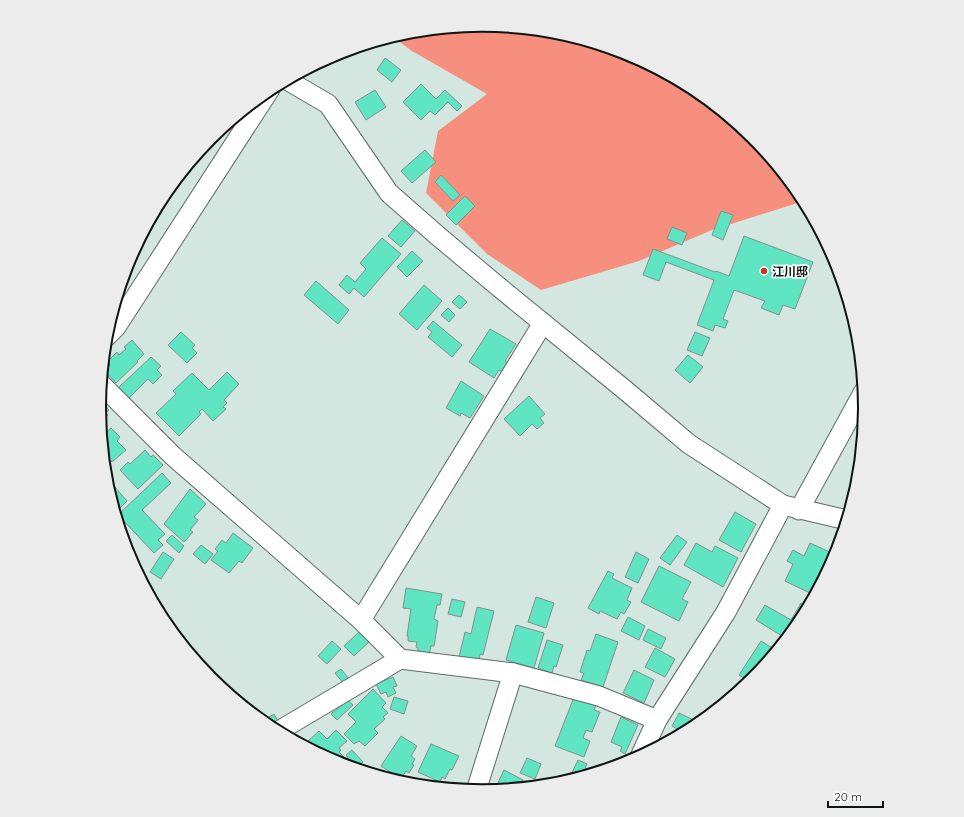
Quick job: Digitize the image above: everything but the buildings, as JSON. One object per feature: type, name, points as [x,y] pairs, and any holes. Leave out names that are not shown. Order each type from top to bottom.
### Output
[{"type":"street","points":[[292,83],[328,104],[389,193],[438,236],[689,444],[791,508],[842,519]]},
{"type":"street","points":[[114,329],[260,105]]},
{"type":"street","points":[[361,620],[543,323]]},
{"type":"street","points":[[106,389],[173,456],[361,620],[400,659]]},
{"type":"street","points":[[644,748],[657,720],[858,401]]},
{"type":"street","points":[[283,728],[400,659],[513,673],[599,696],[657,720]]},
{"type":"street","points":[[478,785],[513,673]]},
{"type":"shaded area","points":[[457,33],[507,33],[555,39],[603,52],[626,61],[670,82],[691,95],[730,125],[765,160],[781,179],[798,203],[712,230],[639,261],[541,290],[487,254],[426,193],[438,131],[487,94],[412,51],[399,41],[433,35]]},
{"type":"place","name":"江川邸","points":[[764,271]]}]
